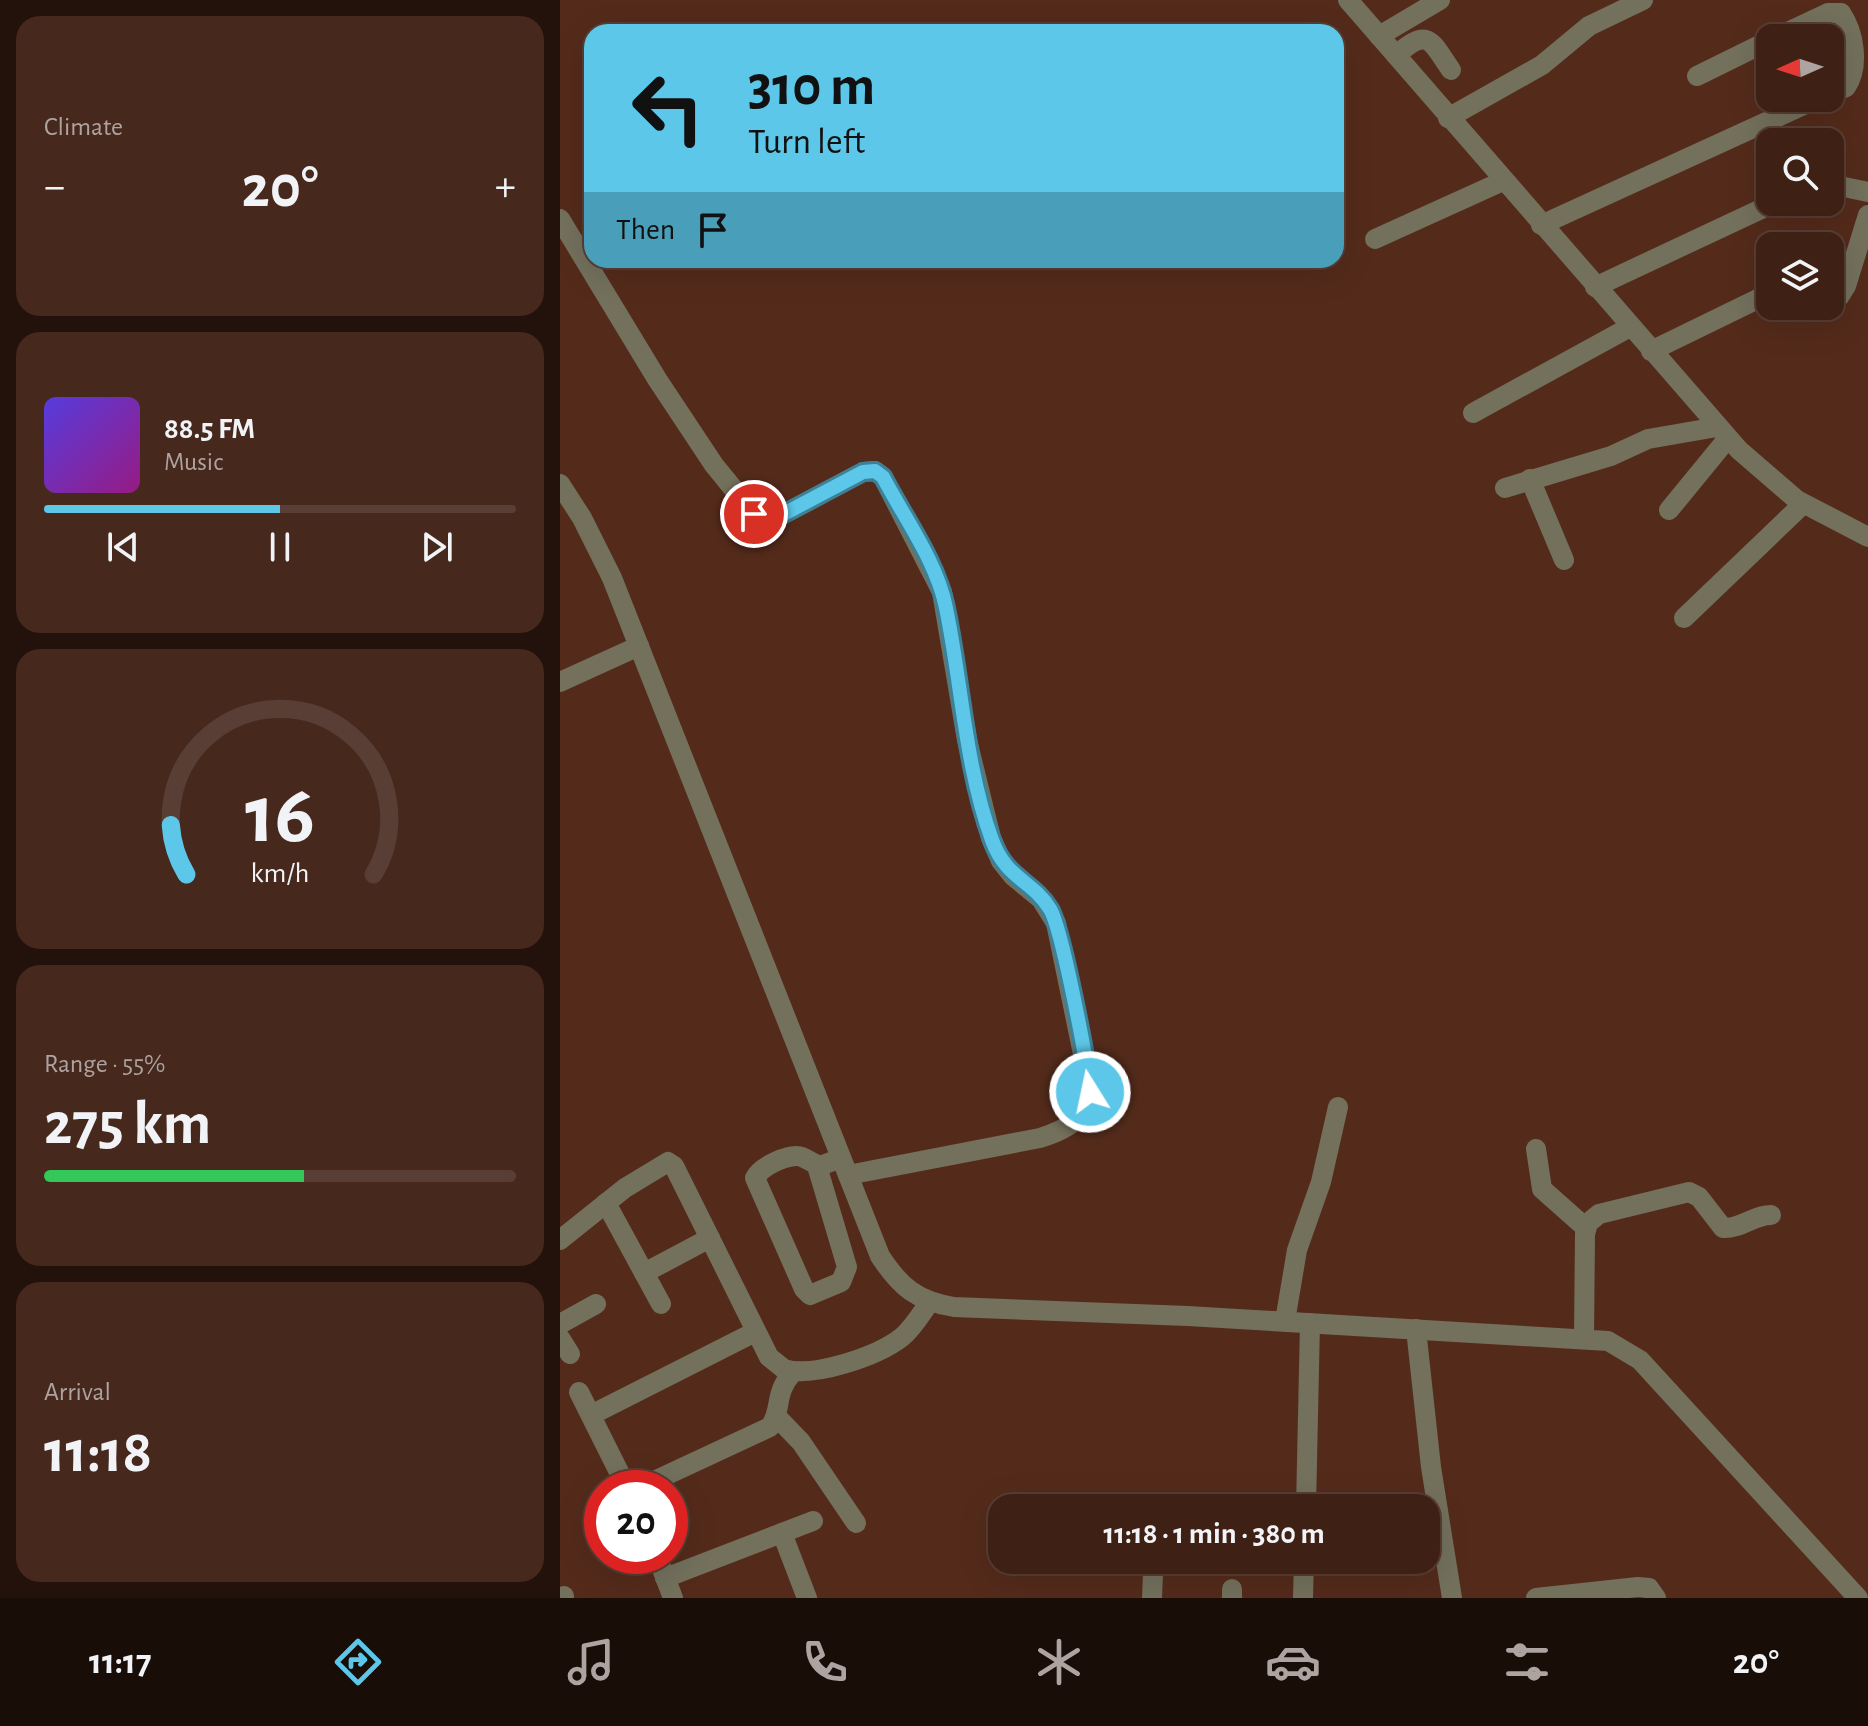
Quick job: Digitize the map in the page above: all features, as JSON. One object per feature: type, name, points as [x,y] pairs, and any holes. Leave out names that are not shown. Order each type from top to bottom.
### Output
[{"type":"street","points":[[1348,0],[1388,31],[1458,113],[1503,181],[1541,225],[1607,282],[1630,327],[1661,346],[1722,432],[1774,483],[1803,504],[1868,537]]},
{"type":"street","points":[[1388,31],[1440,0]]},
{"type":"street","points":[[1458,113],[1542,65],[1589,26],[1643,0]]},
{"type":"street","points":[[1805,24],[1833,11],[1844,15],[1852,41],[1853,68],[1848,84],[1844,86]]},
{"type":"street","points":[[1403,49],[1420,37],[1428,39],[1451,70]]},
{"type":"street","points":[[1697,76],[1756,47]]},
{"type":"street","points":[[1541,225],[1788,112]]},
{"type":"street","points":[[1375,239],[1503,181]]},
{"type":"street","points":[[1844,187],[1868,192]]},
{"type":"street","points":[[1607,282],[1756,211]]},
{"type":"street","points":[[1844,289],[1868,215]]},
{"type":"street","points":[[560,219],[584,259]]},
{"type":"street","points":[[590,268],[714,465],[754,514],[780,516],[863,472],[875,471],[883,477],[942,592],[967,740],[991,838],[1001,861],[1013,876],[1041,899],[1056,923],[1089,1083],[1089,1099],[1082,1115],[1064,1129],[1040,1138],[845,1166],[817,1166],[796,1156],[759,1171],[755,1178],[804,1289],[815,1295],[841,1282],[847,1267],[817,1166]]},
{"type":"street","points":[[1661,346],[1756,300]]},
{"type":"street","points":[[1473,413],[1630,327]]},
{"type":"street","points":[[1505,488],[1611,456],[1648,439],[1722,432]]},
{"type":"street","points":[[1669,510],[1722,432]]},
{"type":"street","points":[[1530,479],[1564,560]]},
{"type":"street","points":[[560,484],[598,547],[880,1256],[894,1279],[910,1293],[929,1303],[954,1307],[1285,1321],[1584,1337],[1608,1341],[1640,1360],[1858,1598]]},
{"type":"street","points":[[1684,618],[1803,504]]},
{"type":"street","points":[[560,682],[639,646]]},
{"type":"street","points":[[1285,1321],[1297,1250],[1321,1182],[1338,1107]]},
{"type":"street","points":[[1536,1149],[1542,1189],[1586,1228]]},
{"type":"street","points":[[560,1240],[660,1164],[671,1163],[769,1357],[793,1372],[822,1369],[882,1348],[909,1330],[929,1303]]},
{"type":"street","points":[[1584,1337],[1586,1228],[1599,1214],[1683,1192],[1699,1197],[1723,1228],[1738,1226],[1760,1215],[1771,1215]]},
{"type":"street","points":[[606,1203],[661,1304]]},
{"type":"street","points":[[644,1273],[710,1238]]},
{"type":"street","points":[[560,1324],[596,1304]]},
{"type":"street","points":[[1306,1494],[1310,1323]]},
{"type":"street","points":[[1416,1329],[1429,1455],[1452,1598]]},
{"type":"street","points":[[591,1415],[755,1332]]},
{"type":"street","points":[[678,1470],[770,1427],[776,1416],[779,1389],[793,1372]]},
{"type":"street","points":[[579,1392],[618,1470]]},
{"type":"street","points":[[776,1416],[801,1442],[856,1523]]},
{"type":"street","points":[[665,1578],[813,1521]]},
{"type":"street","points":[[782,1533],[807,1598]]},
{"type":"street","points":[[664,1574],[673,1598]]},
{"type":"street","points":[[1152,1598],[1153,1574]]},
{"type":"street","points":[[1303,1598],[1304,1574]]},
{"type":"street","points":[[1536,1598],[1638,1587],[1649,1588],[1656,1598]]},
{"type":"route","points":[[754,514],[763,518],[780,516],[863,472],[875,471],[883,477],[942,592],[967,740],[991,838],[1001,861],[1013,876],[1041,899],[1056,923],[1090,1092]]}]
